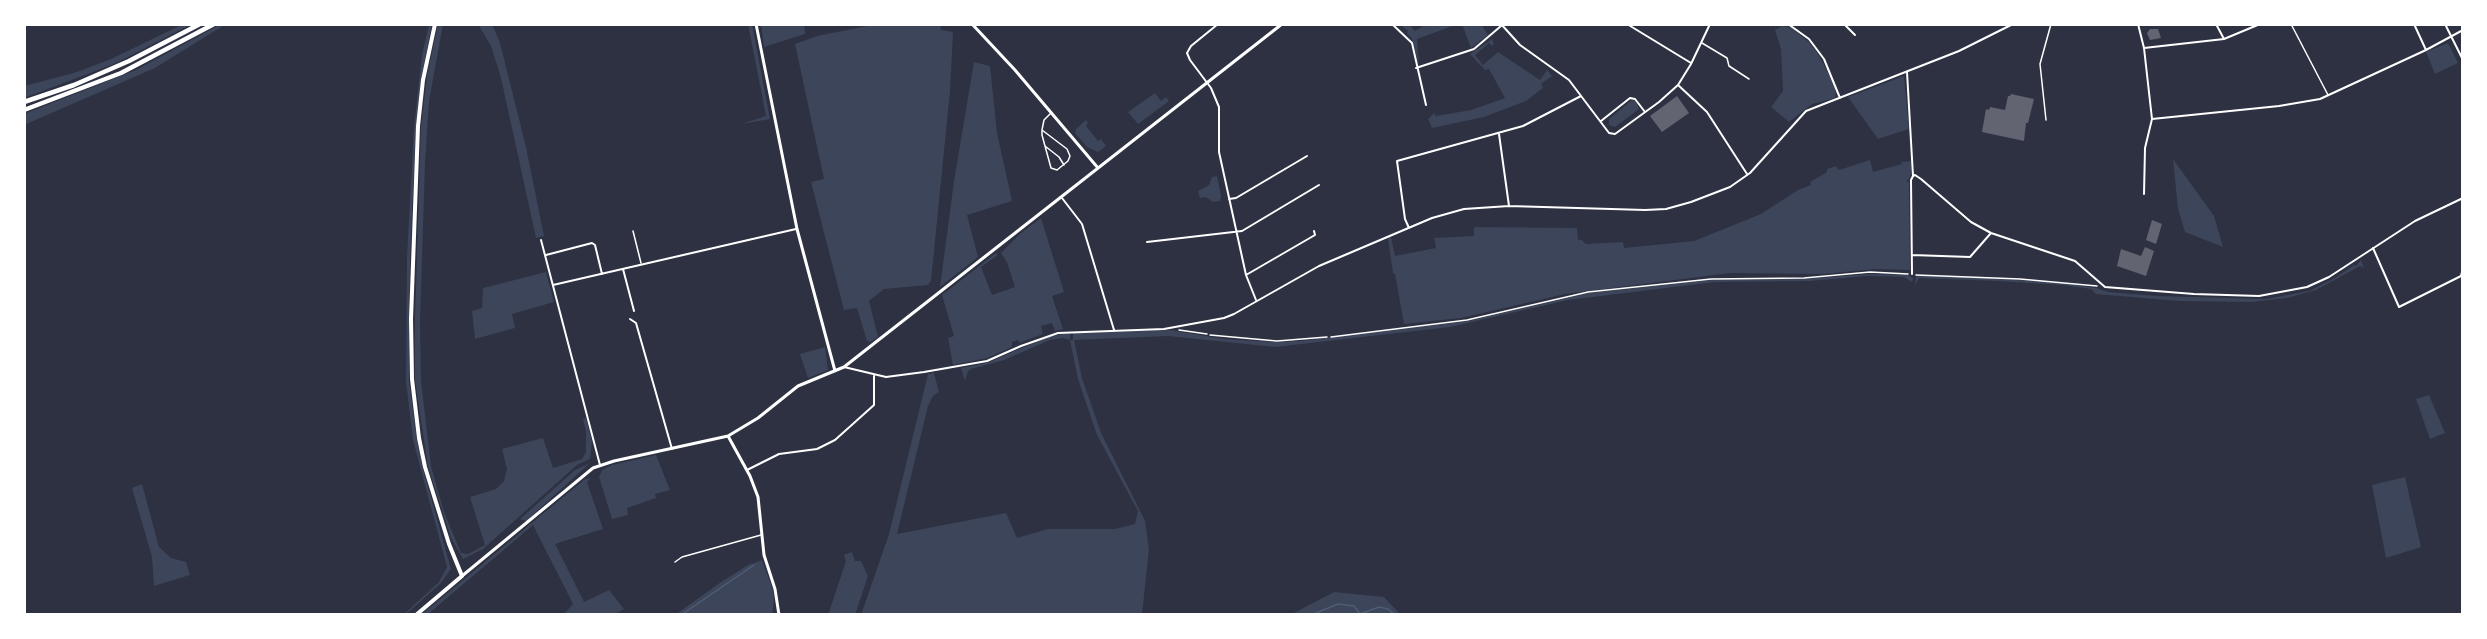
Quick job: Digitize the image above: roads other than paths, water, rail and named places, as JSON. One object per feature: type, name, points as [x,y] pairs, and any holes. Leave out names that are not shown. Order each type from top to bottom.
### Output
[{"type":"highway","points":[[24,102],[129,61],[200,24]]},
{"type":"highway","points":[[24,110],[121,73],[214,24]]},
{"type":"main road","points":[[416,615],[462,576],[449,544],[426,467],[419,438],[412,379],[411,319],[418,126],[423,80],[435,24]]},
{"type":"street","points":[[756,24],[797,229],[835,371]]},
{"type":"street","points":[[972,24],[1098,168]]},
{"type":"street","points":[[1218,24],[1191,45],[1187,53],[1207,82],[1219,108],[1217,141],[1246,275],[1256,300]]},
{"type":"street","points":[[462,576],[585,473],[600,465],[728,436],[758,418],[798,386],[844,367],[1282,24]]},
{"type":"street","points":[[1392,24],[1412,42],[1426,105]]},
{"type":"street","points":[[1416,68],[1474,49],[1502,24],[1520,45],[1563,74],[1609,133],[1615,134],[1678,85],[1710,24]]},
{"type":"street","points":[[1628,24],[1691,64]]},
{"type":"street","points":[[1788,24],[1794,25],[1809,39],[1824,58],[1840,98]]},
{"type":"street","points":[[1844,24],[1856,34]]},
{"type":"street","points":[[844,367],[874,376],[886,377],[976,364],[1058,333],[1170,328],[1231,315],[1304,273],[1432,218],[1464,209],[1509,206],[1636,211],[1666,209],[1714,194],[1747,175],[1768,155],[1797,119],[1816,106],[1965,48],[2013,24]]},
{"type":"street","points":[[2138,24],[2144,48],[2152,119],[2145,148],[2144,194]]},
{"type":"street","points":[[2216,24],[2224,39]]},
{"type":"street","points":[[2144,48],[2224,39],[2260,24]]},
{"type":"street","points":[[2414,24],[2426,50]]},
{"type":"street","points":[[2445,24],[2463,60]]},
{"type":"street","points":[[2152,119],[2279,106],[2329,96],[2463,30]]},
{"type":"street","points":[[1907,72],[1913,176],[1911,180],[1912,274]]},
{"type":"street","points":[[1678,85],[1707,112],[1747,175]]},
{"type":"street","points":[[1409,228],[1405,219],[1397,161],[1499,134],[1535,121],[1581,96]]},
{"type":"street","points":[[1601,121],[1630,98],[1635,99],[1645,112]]},
{"type":"street","points":[[1499,134],[1509,206]]},
{"type":"street","points":[[1229,199],[1236,198],[1307,156]]},
{"type":"street","points":[[1913,176],[1921,179],[1971,222],[1991,233],[2075,261],[2104,286],[2194,294],[2277,294],[2317,283],[2415,221],[2462,199],[2463,206]]},
{"type":"street","points":[[1147,242],[1242,231],[1319,185]]},
{"type":"street","points":[[1062,198],[1082,224],[1114,330]]},
{"type":"street","points":[[553,285],[797,229]]},
{"type":"street","points":[[1246,275],[1315,235],[1314,231]]},
{"type":"street","points":[[1912,255],[1970,257],[1991,233]]},
{"type":"street","points":[[541,240],[600,465]]},
{"type":"street","points":[[546,255],[592,243],[595,245],[602,274]]},
{"type":"street","points":[[2373,248],[2399,307],[2462,276],[2463,268]]},
{"type":"street","points":[[623,269],[634,311]]},
{"type":"street","points":[[630,319],[636,323],[672,450]]},
{"type":"street","points":[[747,470],[779,454],[823,447],[853,425],[875,403],[874,376]]},
{"type":"street","points":[[728,436],[747,470],[758,497],[764,555],[775,589],[779,614]]},
{"type":"lane","points":[[2046,120],[2040,64],[2051,24]]},
{"type":"lane","points":[[2291,24],[2329,96]]},
{"type":"lane","points":[[1701,43],[1727,58],[1729,66],[1749,79]]},
{"type":"lane","points":[[1042,130],[1066,149],[1070,156],[1057,170],[1051,168],[1042,130],[1044,120],[1052,113]]},
{"type":"lane","points":[[1044,145],[1059,157],[1064,165]]},
{"type":"lane","points":[[633,231],[642,264]]},
{"type":"lane","points":[[1210,335],[1283,341],[1327,337]]},
{"type":"lane","points":[[675,561],[745,537],[762,535]]},
{"type":"waterway","points":[[681,615],[754,565]]},
{"type":"waterway","points":[[1311,615],[1338,604],[1354,606],[1360,614],[1379,607],[1388,609],[1395,615]]}]
